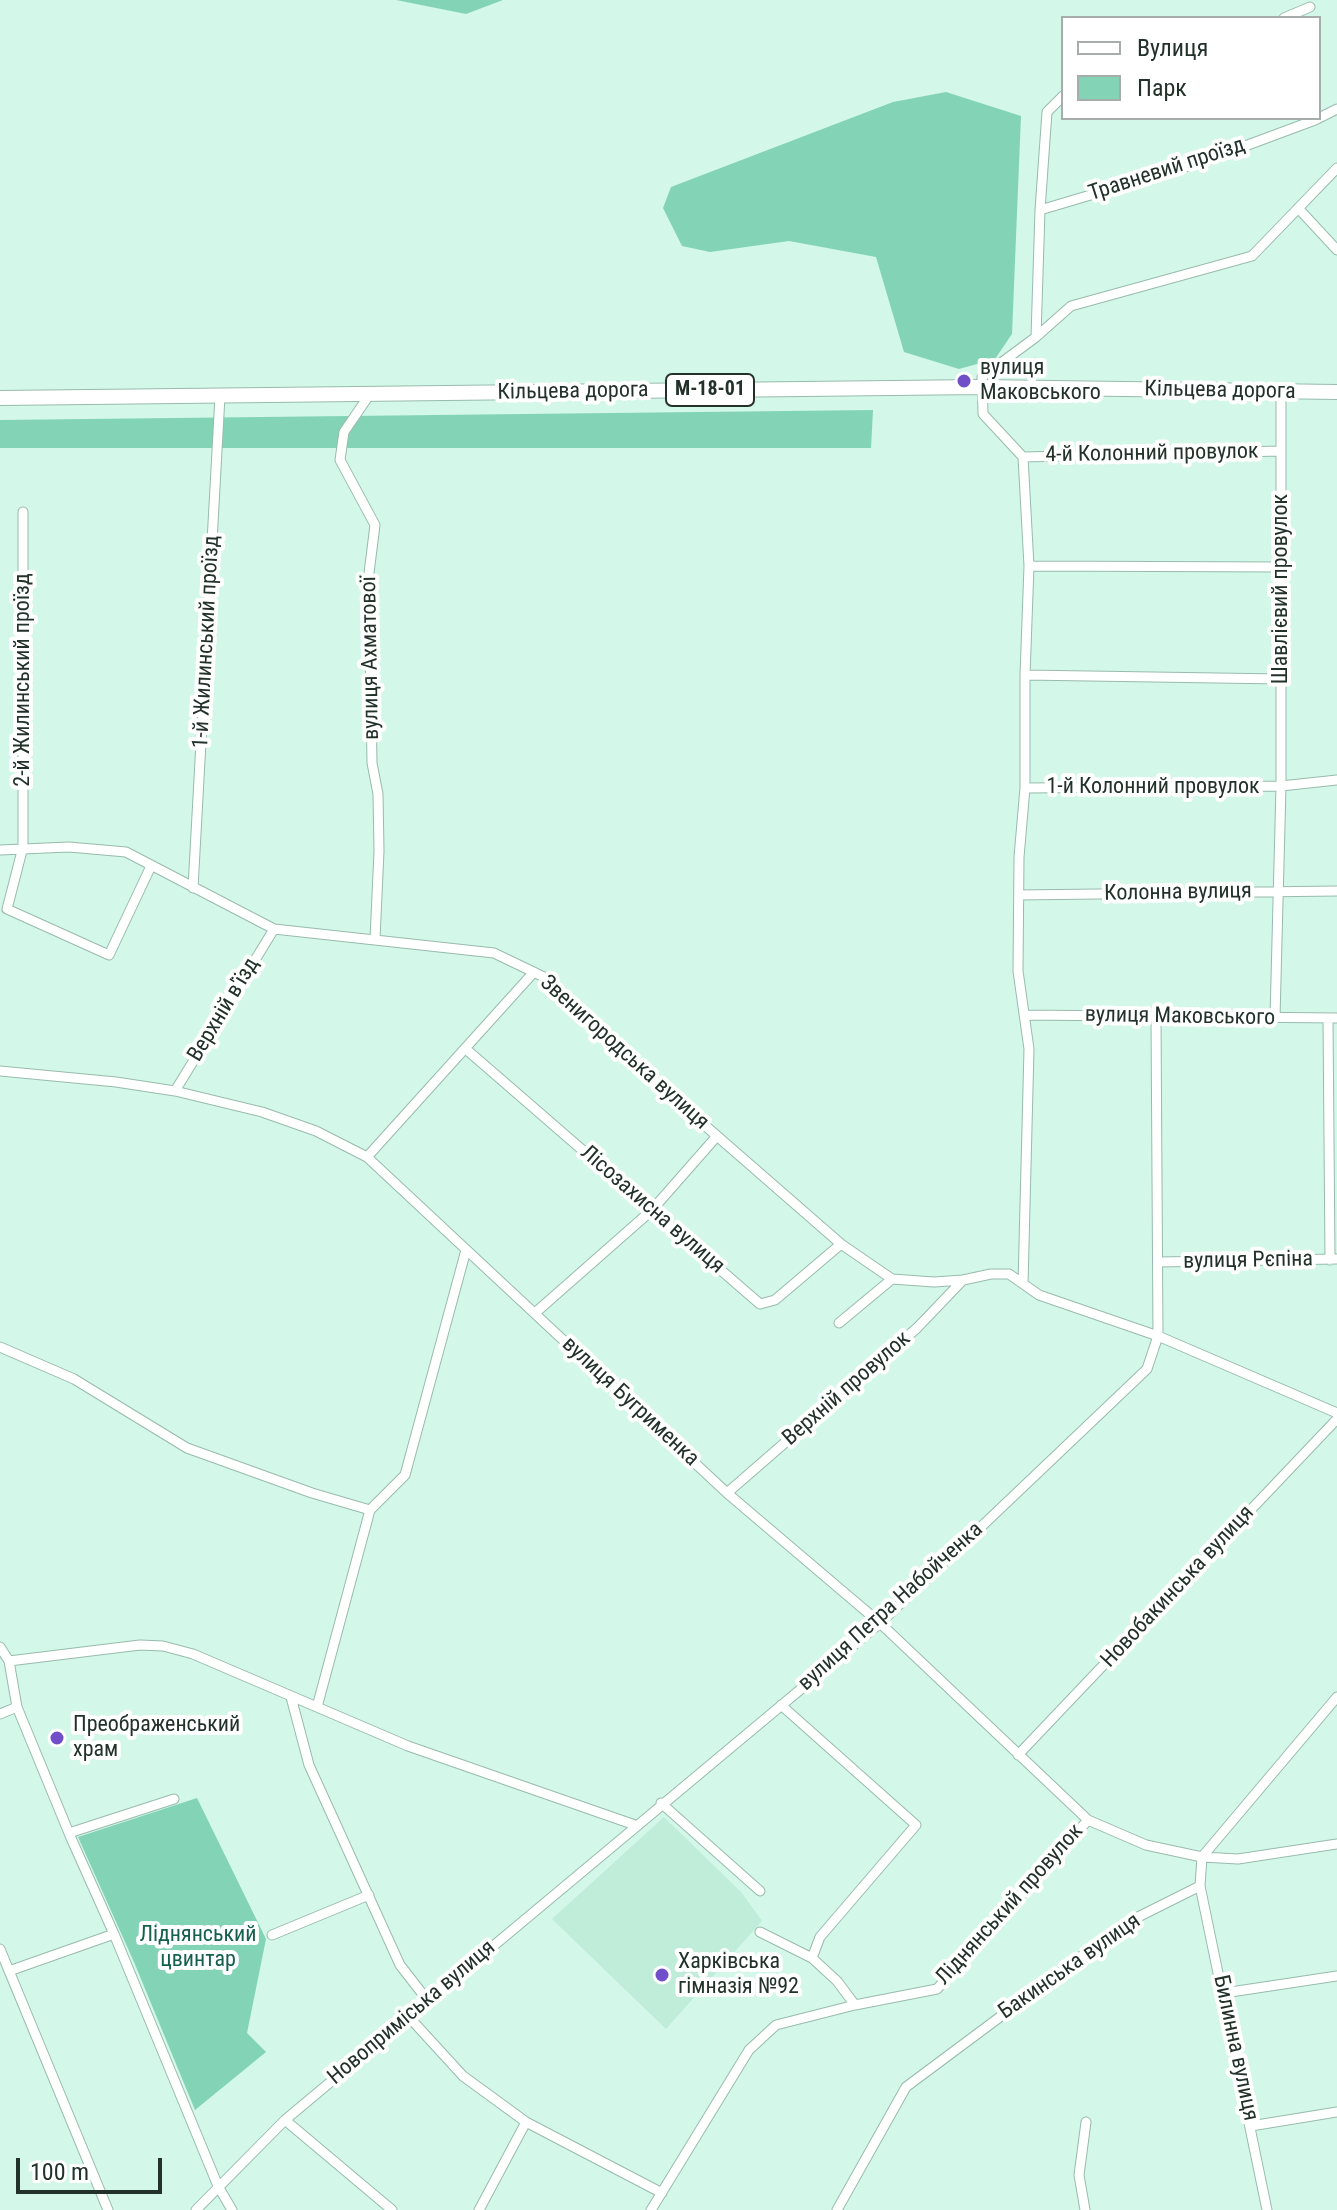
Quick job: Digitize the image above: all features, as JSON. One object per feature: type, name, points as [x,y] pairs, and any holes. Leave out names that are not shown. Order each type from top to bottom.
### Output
[{"type":"highway","name":"Кільцева дорога","points":[[0,398],[981,387],[1337,392]]},
{"type":"street","points":[[1289,16],[1310,7]]},
{"type":"street","points":[[1036,337],[1047,112],[1061,96]]},
{"type":"street","name":"Травневий проїзд","points":[[1040,210],[1202,162],[1315,120]]},
{"type":"street","points":[[1023,1284],[1029,1049],[1018,971],[1029,566],[1023,457],[983,414],[982,377],[1036,337],[1071,306],[1252,256],[1337,168]]},
{"type":"street","points":[[1298,208],[1337,250]]},
{"type":"street","name":"Шавлієвий провулок","points":[[1275,1018],[1281,786],[1281,392]]},
{"type":"street","name":"вулиця Ахматової","points":[[370,394],[344,432],[340,460],[375,525],[369,573],[372,763],[378,794],[379,851],[375,939]]},
{"type":"street","name":"1-й Жилинський проїзд","points":[[193,888],[220,396]]},
{"type":"street","name":"4-й Колонний провулок","points":[[1023,457],[1281,451]]},
{"type":"street","name":"2-й Жилинський проїзд","points":[[23,512],[23,847],[7,909],[109,955],[151,866]]},
{"type":"street","points":[[1029,566],[1281,567]]},
{"type":"street","points":[[1025,675],[1281,679]]},
{"type":"street","points":[[1281,786],[1337,780]]},
{"type":"street","name":"1-й Колонний провулок","points":[[1025,788],[1281,786]]},
{"type":"street","name":"Звенигородська вулиця","points":[[0,850],[69,847],[126,852],[274,929],[494,953],[534,972],[546,978],[592,1027],[841,1244],[892,1279]]},
{"type":"street","name":"Колонна вулиця","points":[[1019,895],[1337,891]]},
{"type":"street","name":"Верхній в'їзд","points":[[175,1091],[274,929]]},
{"type":"street","points":[[367,1157],[467,1050],[534,972]]},
{"type":"street","name":"вулиця Маковського","points":[[1024,1015],[1332,1018]]},
{"type":"street","name":"вулиця Петра Набойченка","points":[[635,1825],[880,1623],[1147,1369],[1158,1336],[1156,1017]]},
{"type":"street","points":[[1332,1018],[1333,1260]]},
{"type":"street","name":"Лісозахисна вулиця","points":[[467,1050],[760,1304],[775,1300],[841,1244]]},
{"type":"street","name":"вулиця Бугрименка","points":[[0,1071],[175,1091],[262,1112],[316,1131],[367,1157],[727,1493],[880,1623],[1088,1820],[1146,1845],[1202,1857],[1238,1859],[1337,1844]]},
{"type":"street","points":[[535,1313],[652,1210],[717,1136]]},
{"type":"street","points":[[317,1707],[370,1510],[405,1475],[466,1250]]},
{"type":"street","name":"вулиця Рєпіна","points":[[1158,1262],[1333,1260]]},
{"type":"street","points":[[839,1323],[892,1279],[934,1282],[1009,1274],[1039,1295],[1158,1336],[1337,1416]]},
{"type":"street","name":"Верхній провулок","points":[[727,1493],[917,1328],[963,1280]]},
{"type":"street","points":[[0,1347],[74,1379],[187,1448],[312,1493],[370,1510]]},
{"type":"street","name":"Новобакинська вулиця","points":[[1018,1755],[1337,1416]]},
{"type":"street","points":[[9,1661],[140,1645],[163,1646],[193,1654],[408,1746],[635,1825]]},
{"type":"street","points":[[0,1647],[9,1661],[17,1707],[218,2186],[232,2210]]},
{"type":"street","points":[[291,1697],[309,1765],[400,1965],[428,2001]]},
{"type":"street","points":[[1200,1886],[1202,1857],[1337,1697]]},
{"type":"street","points":[[781,1705],[916,1825],[820,1937],[812,1958]]},
{"type":"street","points":[[0,1714],[17,1707]]},
{"type":"street","points":[[69,1833],[174,1799]]},
{"type":"street","points":[[661,1803],[760,1891]]},
{"type":"street","name":"Ліднянський провулок","points":[[651,2210],[749,2050],[776,2025],[937,1989],[1088,1820]]},
{"type":"street","name":"Новоприміська вулиця","points":[[196,2210],[285,2120],[635,1825]]},
{"type":"street","name":"Билинна вулиця","points":[[1200,1886],[1267,2210]]},
{"type":"street","name":"Бакинська вулиця","points":[[837,2210],[906,2087],[1126,1923],[1200,1886]]},
{"type":"street","points":[[272,1935],[369,1895]]},
{"type":"street","points":[[760,1932],[812,1958],[837,1981],[855,2005]]},
{"type":"street","points":[[9,1971],[114,1934]]},
{"type":"street","points":[[0,1949],[108,2210]]},
{"type":"street","points":[[1224,1993],[1337,1976]]},
{"type":"street","points":[[409,2017],[463,2076],[526,2122],[662,2193]]},
{"type":"street","points":[[1251,2126],[1337,2112]]},
{"type":"street","points":[[285,2120],[392,2210]]},
{"type":"street","points":[[479,2210],[526,2122]]},
{"type":"street","points":[[1085,2210],[1079,2175],[1086,2122]]},
{"type":"shaded area","name":"Харківська гімназія №92","points":[[664,1817],[742,1893],[762,1921],[666,2029],[552,1919]]},
{"type":"green space","points":[[396,0],[503,0],[466,14]]},
{"type":"green space","points":[[946,92],[1021,116],[1012,334],[995,359],[959,369],[904,352],[876,257],[789,241],[710,252],[682,246],[663,208],[671,187],[893,102]]},
{"type":"green space","points":[[873,410],[871,448],[0,448],[0,420]]},
{"type":"green space","name":"Ліднянський цвинтар","points":[[197,1798],[266,1939],[247,2033],[266,2052],[195,2110],[78,1837]]},
{"type":"place","name":"вулиця Маковського","points":[[964,381]]},
{"type":"place","name":"Преображенський храм","points":[[57,1738]]},
{"type":"place","name":"Харківська гімназія №92","points":[[662,1975]]}]
